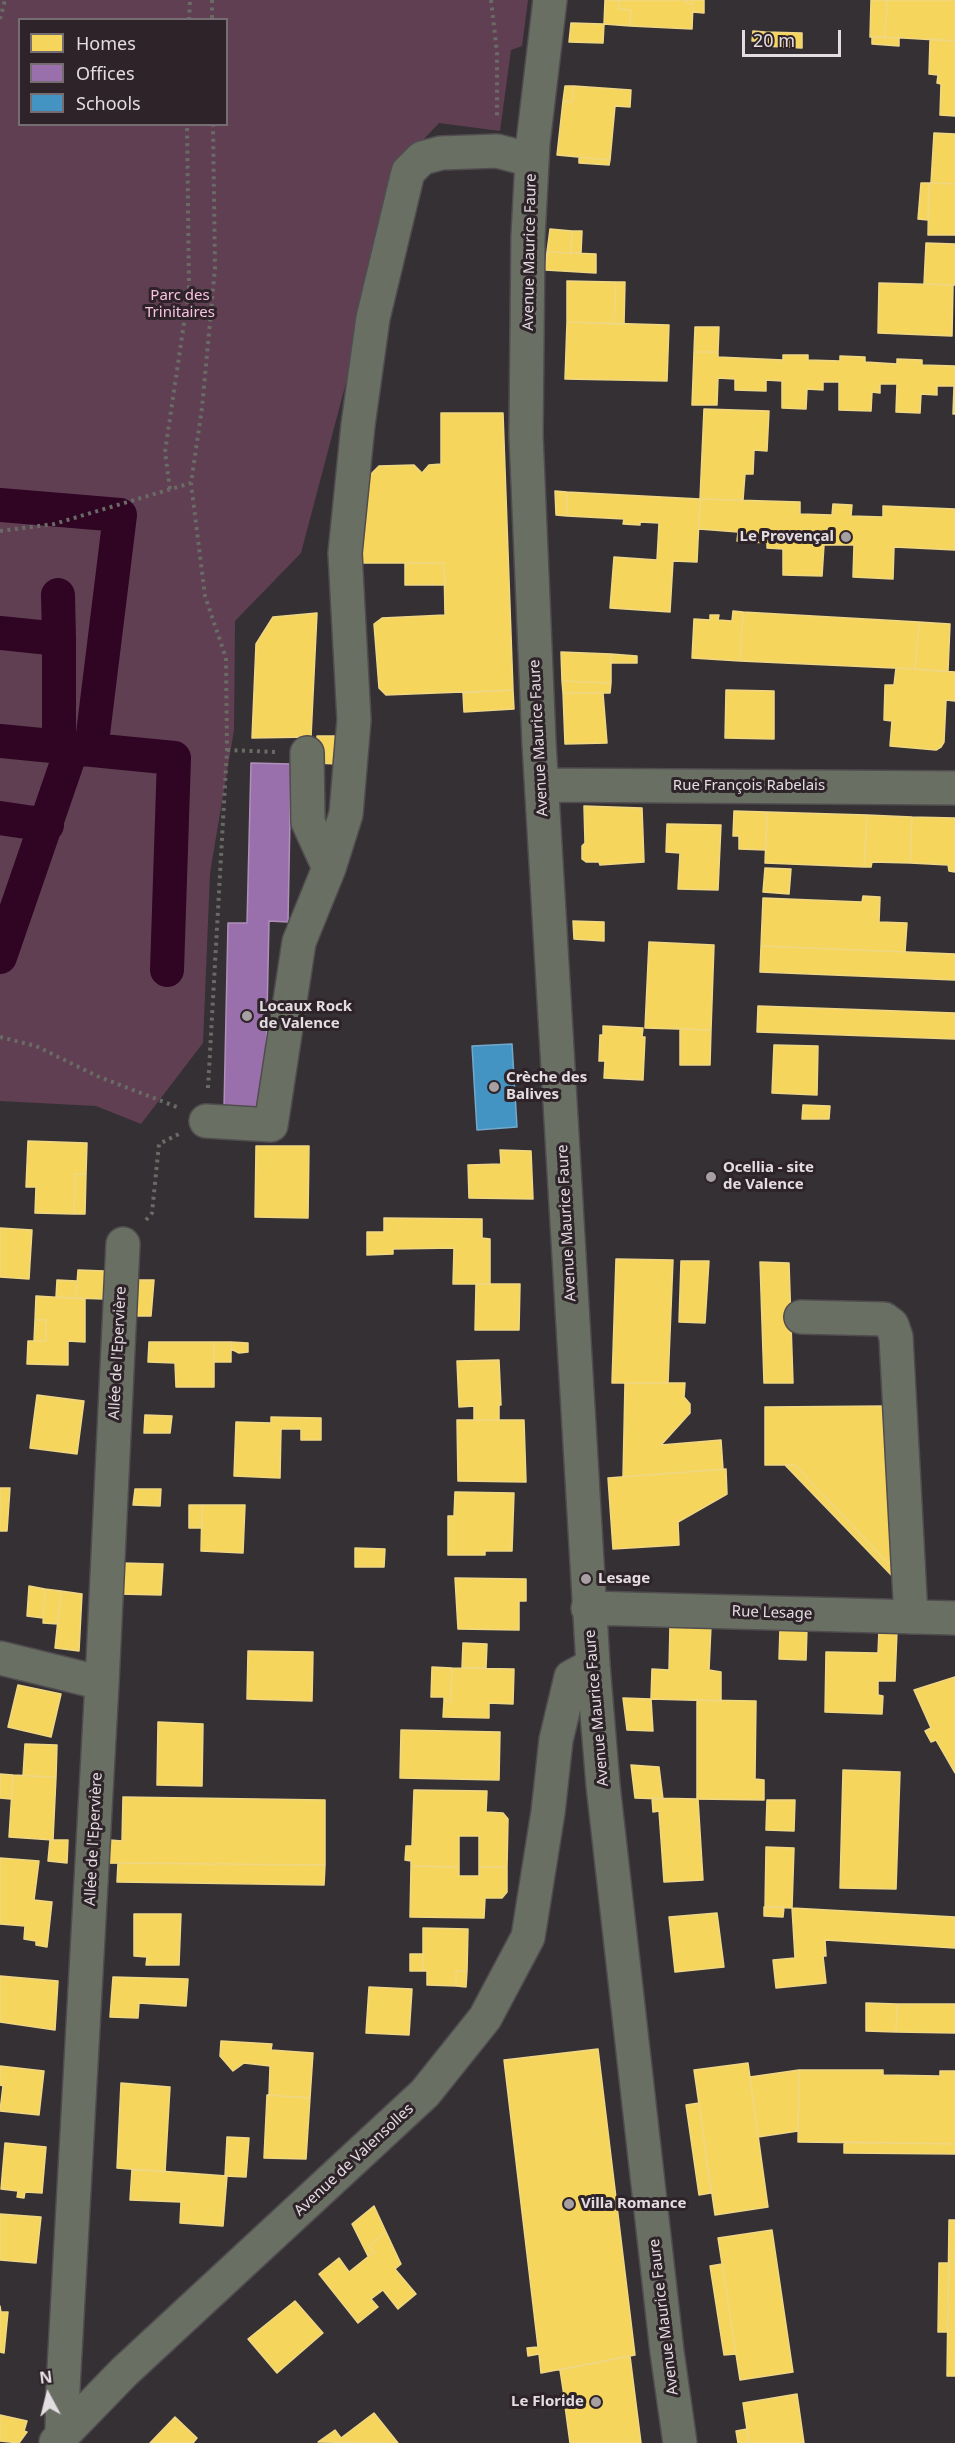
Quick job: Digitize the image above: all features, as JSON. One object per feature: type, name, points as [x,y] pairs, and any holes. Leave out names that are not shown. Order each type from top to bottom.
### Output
[{"type":"street","name":"Avenue Maurice Faure","points":[[550,0],[532,160],[528,237],[526,435],[530,566],[588,1608],[603,1785],[667,2352],[680,2443]]},
{"type":"street","points":[[206,1121],[271,1125],[299,942],[329,868],[346,814],[354,720],[345,553],[358,424],[373,318],[408,172],[422,158],[441,153],[497,152],[532,160]]},
{"type":"street","points":[[307,753],[308,822],[329,868]]},
{"type":"street","name":"Rue François Rabelais","points":[[542,785],[955,788]]},
{"type":"street","name":"Allée de l'Epervière","points":[[62,2440],[123,1244]]},
{"type":"street","points":[[801,1317],[884,1320],[892,1325],[896,1337],[910,1617]]},
{"type":"street","name":"Rue Lesage","points":[[588,1608],[955,1618]]},
{"type":"street","points":[[0,1658],[102,1683]]},
{"type":"street","name":"Avenue de Valensolles","points":[[62,2440],[124,2372],[425,2093],[485,2018],[528,1937],[548,1812],[556,1740],[571,1677],[593,1665]]},
{"type":"street","points":[[548,1812],[563,1795],[587,1787],[603,1785]]},
{"type":"path","points":[[0,19],[5,0]]},
{"type":"path","points":[[189,18],[190,0]]},
{"type":"path","points":[[212,0],[212,18]]},
{"type":"path","points":[[492,0],[497,53],[497,152]]},
{"type":"path","points":[[170,489],[165,452],[189,289],[187,126]]},
{"type":"path","points":[[206,1121],[226,750],[226,658],[205,596],[191,483],[215,268],[213,126]]},
{"type":"path","points":[[0,531],[54,524],[191,483]]},
{"type":"path","points":[[226,750],[307,753]]},
{"type":"path","points":[[0,1037],[36,1046],[97,1076],[169,1103],[206,1121]]},
{"type":"path","points":[[123,1244],[152,1213],[159,1144],[206,1121]]},
{"type":"green space","name":"Parc des Trinitaires","points":[[0,0],[528,0],[522,46],[511,50],[500,131],[439,123],[405,159],[301,553],[235,621],[234,730],[210,873],[203,1043],[141,1124],[96,1106],[0,1101]]},
{"type":"building: Homes","points":[[605,0],[619,0],[619,9],[631,10],[630,26],[604,24]]},
{"type":"building: Homes","points":[[619,0],[687,0],[686,3],[693,4],[692,29],[630,26],[631,10],[619,9]]},
{"type":"building: Homes","points":[[687,0],[704,0],[704,13],[693,12],[693,4],[686,3]]},
{"type":"building: Homes","points":[[871,0],[887,0],[885,37],[870,37]]},
{"type":"building: Homes","points":[[887,0],[955,0],[955,41],[885,37]]},
{"type":"building: Homes","points":[[571,23],[604,24],[603,43],[569,42]]},
{"type":"building: Homes","points":[[753,31],[765,32],[764,41],[752,41]]},
{"type":"building: Homes","points":[[765,32],[802,33],[802,48],[764,46]]},
{"type":"building: Homes","points":[[872,37],[899,38],[899,46],[872,44]]},
{"type":"building: Homes","points":[[930,39],[955,41],[955,116],[940,115],[941,84],[937,83],[938,75],[929,74]]},
{"type":"building: Homes","points":[[565,86],[574,86],[572,102],[563,101]]},
{"type":"building: Homes","points":[[574,86],[631,90],[630,107],[615,106],[610,160],[557,155],[563,101],[572,102]]},
{"type":"building: Homes","points":[[934,133],[955,134],[955,184],[931,183]]},
{"type":"building: Homes","points":[[579,157],[610,160],[609,165],[579,163]]},
{"type":"building: Homes","points":[[921,183],[929,183],[928,220],[918,219]]},
{"type":"building: Homes","points":[[929,183],[955,184],[955,235],[928,235]]},
{"type":"building: Homes","points":[[550,229],[572,231],[571,253],[547,252]]},
{"type":"building: Homes","points":[[572,231],[582,231],[581,253],[571,253]]},
{"type":"building: Homes","points":[[926,243],[955,244],[955,285],[924,284]]},
{"type":"building: Homes","points":[[547,252],[596,254],[596,273],[545,270]]},
{"type":"building: Homes","points":[[567,281],[616,282],[614,324],[567,322]]},
{"type":"building: Homes","points":[[616,282],[625,282],[624,324],[614,324]]},
{"type":"building: Homes","points":[[879,283],[953,285],[952,336],[878,333]]},
{"type":"building: Homes","points":[[567,322],[669,325],[667,381],[565,379]]},
{"type":"building: Homes","points":[[695,327],[719,327],[718,352],[694,352]]},
{"type":"building: Homes","points":[[694,352],[718,352],[718,357],[783,360],[783,355],[808,355],[808,360],[840,361],[840,356],[865,357],[865,362],[897,364],[897,359],[922,360],[922,365],[955,366],[955,414],[953,414],[954,386],[937,386],[937,395],[921,394],[920,413],[896,412],[897,384],[880,384],[880,393],[872,392],[871,411],[839,410],[839,382],[823,382],[823,390],[807,389],[806,409],[782,408],[782,381],[766,380],[766,391],[735,390],[735,379],[718,378],[717,405],[692,405]]},
{"type":"building: Homes","points":[[704,409],[769,411],[767,451],[754,450],[753,474],[745,474],[743,500],[700,499]]},
{"type":"building: Homes","points":[[441,413],[503,413],[513,690],[386,695],[379,688],[374,624],[382,618],[445,615],[444,563],[358,563],[352,556],[370,475],[379,466],[414,465],[422,473],[429,465],[441,464]]},
{"type":"building: Homes","points":[[555,491],[567,492],[567,516],[556,515]]},
{"type":"building: Homes","points":[[567,492],[700,499],[697,562],[673,561],[670,612],[610,608],[614,557],[657,560],[659,523],[623,524],[624,519],[567,516]]},
{"type":"building: Homes","name":"Le Provençal","points":[[700,499],[800,502],[800,514],[832,515],[833,504],[852,505],[851,516],[883,517],[883,506],[955,509],[955,550],[894,547],[893,579],[853,577],[854,545],[824,545],[822,576],[783,575],[783,549],[767,548],[767,543],[737,541],[738,532],[699,529]]},
{"type":"building: Homes","points":[[405,563],[444,563],[445,585],[405,585]]},
{"type":"building: Homes","points":[[733,611],[743,612],[740,661],[692,658],[694,619],[710,620],[710,615],[719,615],[718,620],[732,621]]},
{"type":"building: Homes","points":[[743,612],[919,622],[915,669],[740,661]]},
{"type":"building: Homes","points":[[317,613],[311,737],[252,738],[256,644],[273,617]]},
{"type":"building: Homes","points":[[919,622],[950,624],[948,671],[915,669]]},
{"type":"building: Homes","points":[[561,652],[611,654],[611,683],[562,681]]},
{"type":"building: Homes","points":[[611,654],[637,656],[637,663],[611,663]]},
{"type":"building: Homes","points":[[896,668],[955,672],[955,701],[946,700],[944,742],[936,750],[890,746],[892,721],[884,720],[885,685],[894,685]]},
{"type":"building: Homes","points":[[562,681],[611,683],[610,693],[563,693]]},
{"type":"building: Homes","points":[[513,690],[514,709],[464,712],[463,693]]},
{"type":"building: Homes","points":[[726,690],[774,691],[774,739],[725,738]]},
{"type":"building: Homes","points":[[563,693],[603,693],[607,743],[565,744]]},
{"type":"building: Homes","points":[[317,736],[338,736],[337,764],[316,763]]},
{"type":"building: Homes","points":[[584,806],[642,808],[644,862],[600,865],[599,862],[586,862],[582,859],[582,846],[585,843]]},
{"type":"building: Homes","points":[[734,811],[767,812],[766,850],[739,849],[739,836],[733,836]]},
{"type":"building: Homes","points":[[767,812],[867,815],[864,867],[765,863]]},
{"type":"building: Homes","points":[[867,815],[912,817],[910,863],[872,862],[871,867],[864,867]]},
{"type":"building: Homes","points":[[912,817],[955,818],[955,872],[949,871],[948,865],[910,863]]},
{"type":"building: Homes","points":[[667,824],[721,825],[718,890],[678,889],[680,853],[666,852]]},
{"type":"building: Homes","points":[[765,868],[791,869],[789,894],[763,892]]},
{"type":"building: Homes","points":[[863,896],[880,897],[879,922],[907,923],[905,952],[761,946],[763,898],[862,902]]},
{"type":"building: Homes","points":[[573,921],[604,922],[604,941],[574,939]]},
{"type":"building: Homes","points":[[649,942],[714,945],[711,1030],[645,1028]]},
{"type":"building: Homes","points":[[761,946],[955,954],[955,980],[760,972]]},
{"type":"building: Homes","points":[[758,1006],[955,1013],[955,1039],[757,1032]]},
{"type":"building: Homes","points":[[603,1026],[643,1028],[642,1037],[645,1037],[643,1080],[604,1078],[605,1061],[599,1061],[600,1035],[603,1035]]},
{"type":"building: Homes","points":[[680,1029],[711,1030],[710,1065],[680,1065]]},
{"type":"building: Homes","points":[[774,1045],[818,1046],[817,1095],[772,1093]]},
{"type":"building: Homes","points":[[803,1105],[830,1106],[829,1119],[802,1119]]},
{"type":"building: Homes","points":[[28,1141],[87,1143],[86,1174],[75,1174],[74,1214],[35,1213],[36,1187],[26,1187]]},
{"type":"building: Homes","points":[[256,1146],[309,1146],[308,1218],[255,1217]]},
{"type":"building: Homes","points":[[500,1150],[531,1151],[533,1199],[469,1198],[468,1165],[501,1164]]},
{"type":"building: Homes","points":[[75,1174],[86,1174],[85,1214],[74,1214]]},
{"type":"building: Homes","points":[[384,1218],[482,1219],[482,1238],[490,1239],[490,1284],[453,1284],[454,1248],[393,1249],[393,1254],[367,1255],[367,1232],[384,1232]]},
{"type":"building: Homes","points":[[0,1228],[32,1230],[29,1279],[0,1277]]},
{"type":"building: Homes","points":[[616,1259],[673,1260],[668,1383],[612,1383]]},
{"type":"building: Homes","points":[[681,1261],[709,1261],[705,1323],[679,1322]]},
{"type":"building: Homes","points":[[760,1262],[789,1263],[793,1383],[764,1383]]},
{"type":"building: Homes","points":[[78,1270],[105,1271],[103,1299],[76,1298]]},
{"type":"building: Homes","points":[[57,1280],[77,1281],[76,1298],[56,1297]]},
{"type":"building: Homes","points":[[137,1280],[154,1280],[151,1316],[135,1316]]},
{"type":"building: Homes","points":[[476,1284],[520,1284],[519,1330],[475,1330]]},
{"type":"building: Homes","points":[[36,1296],[85,1299],[85,1342],[68,1341],[68,1365],[27,1364],[28,1341],[46,1341],[46,1320],[35,1320]]},
{"type":"building: Homes","points":[[35,1320],[46,1320],[46,1341],[34,1341]]},
{"type":"building: Homes","points":[[149,1342],[214,1342],[214,1387],[176,1387],[175,1363],[148,1362]]},
{"type":"building: Homes","points":[[214,1342],[231,1342],[231,1362],[214,1362]]},
{"type":"building: Homes","points":[[231,1342],[248,1343],[248,1352],[239,1353],[231,1349]]},
{"type":"building: Homes","points":[[499,1360],[501,1405],[499,1405],[499,1420],[474,1420],[474,1406],[459,1407],[457,1361]]},
{"type":"building: Homes","points":[[625,1383],[685,1383],[684,1397],[690,1404],[690,1413],[661,1445],[721,1440],[723,1469],[623,1477]]},
{"type":"building: Homes","points":[[37,1395],[84,1401],[77,1454],[30,1448]]},
{"type":"building: Homes","points":[[886,1406],[886,1462],[894,1462],[896,1563],[888,1563],[795,1465],[765,1465],[765,1407]]},
{"type":"building: Homes","points":[[145,1415],[172,1416],[170,1433],[144,1433]]},
{"type":"building: Homes","points":[[271,1417],[321,1418],[321,1440],[301,1440],[301,1429],[281,1429],[280,1478],[234,1476],[236,1422],[271,1423]]},
{"type":"building: Homes","points":[[457,1420],[524,1420],[526,1482],[458,1481]]},
{"type":"building: Homes","points":[[785,1465],[795,1465],[888,1563],[896,1563],[896,1580]]},
{"type":"building: Homes","points":[[726,1469],[727,1494],[678,1522],[679,1545],[613,1549],[608,1478]]},
{"type":"building: Homes","points":[[0,1488],[10,1488],[7,1531],[0,1531]]},
{"type":"building: Homes","points":[[135,1489],[161,1489],[160,1506],[133,1505]]},
{"type":"building: Homes","points":[[455,1492],[514,1493],[512,1551],[485,1551],[485,1555],[448,1555],[448,1516],[454,1516]]},
{"type":"building: Homes","points":[[189,1505],[202,1505],[202,1528],[189,1528]]},
{"type":"building: Homes","points":[[202,1505],[245,1505],[243,1553],[201,1551]]},
{"type":"building: Homes","points":[[355,1548],[385,1549],[384,1567],[355,1567]]},
{"type":"building: Homes","points":[[121,1563],[163,1564],[161,1595],[119,1594]]},
{"type":"building: Homes","points":[[455,1578],[526,1579],[526,1601],[519,1601],[519,1630],[458,1629]]},
{"type":"building: Homes","points":[[29,1586],[45,1589],[43,1618],[27,1616]]},
{"type":"building: Homes","points":[[45,1589],[61,1591],[58,1624],[43,1623]]},
{"type":"building: Homes","points":[[61,1591],[82,1594],[79,1651],[55,1648]]},
{"type":"building: Homes","points":[[670,1625],[711,1626],[709,1670],[721,1672],[721,1701],[651,1699],[652,1669],[669,1670]]},
{"type":"building: Homes","points":[[780,1628],[807,1628],[806,1660],[779,1659]]},
{"type":"building: Homes","points":[[879,1630],[897,1631],[895,1681],[878,1681],[878,1695],[883,1696],[882,1714],[825,1712],[826,1652],[878,1653]]},
{"type":"building: Homes","points":[[463,1643],[487,1644],[486,1668],[462,1668]]},
{"type":"building: Homes","points":[[248,1651],[313,1652],[312,1701],[247,1699]]},
{"type":"building: Homes","points":[[432,1667],[452,1668],[451,1701],[444,1701],[444,1697],[431,1697]]},
{"type":"building: Homes","points":[[452,1668],[514,1669],[513,1704],[489,1703],[489,1718],[443,1717],[444,1701],[451,1701]]},
{"type":"building: Homes","points":[[955,1677],[955,1773],[936,1740],[931,1742],[925,1731],[931,1728],[914,1690]]},
{"type":"building: Homes","points":[[18,1685],[61,1694],[51,1737],[8,1727]]},
{"type":"building: Homes","points":[[623,1698],[651,1699],[653,1731],[627,1730]]},
{"type":"building: Homes","points":[[697,1700],[756,1701],[755,1779],[764,1780],[764,1800],[697,1799]]},
{"type":"building: Homes","points":[[158,1722],[203,1724],[202,1786],[157,1785]]},
{"type":"building: Homes","points":[[401,1730],[500,1732],[499,1780],[400,1778]]},
{"type":"building: Homes","points":[[25,1744],[57,1745],[56,1777],[23,1776]]},
{"type":"building: Homes","points":[[631,1765],[659,1767],[663,1799],[635,1798]]},
{"type":"building: Homes","points":[[843,1770],[900,1772],[896,1889],[840,1888]]},
{"type":"building: Homes","points":[[0,1774],[13,1775],[11,1799],[0,1798]]},
{"type":"building: Homes","points":[[13,1775],[56,1777],[53,1840],[9,1837]]},
{"type":"building: Homes","points":[[414,1790],[487,1791],[486,1812],[503,1813],[508,1819],[507,1867],[479,1867],[479,1836],[459,1836],[459,1867],[411,1866],[411,1861],[405,1860],[406,1846],[412,1846]]},
{"type":"building: Homes","points":[[123,1797],[325,1800],[325,1865],[106,1863],[106,1854],[110,1854],[110,1840],[122,1841]]},
{"type":"building: Homes","points":[[652,1798],[698,1799],[703,1880],[664,1882],[659,1811],[653,1812]]},
{"type":"building: Homes","points":[[767,1800],[795,1800],[794,1831],[766,1830]]},
{"type":"building: Homes","points":[[50,1840],[68,1840],[67,1863],[48,1861]]},
{"type":"building: Homes","points":[[766,1847],[794,1848],[792,1908],[765,1907]]},
{"type":"building: Homes","points":[[0,1858],[39,1861],[34,1900],[52,1902],[47,1947],[36,1945],[36,1941],[24,1939],[25,1926],[0,1924]]},
{"type":"building: Homes","points":[[118,1863],[325,1865],[324,1885],[117,1882]]},
{"type":"building: Homes","points":[[411,1866],[459,1867],[459,1876],[479,1876],[479,1867],[507,1867],[507,1892],[502,1898],[485,1898],[484,1918],[410,1917]]},
{"type":"building: Homes","points":[[764,1907],[784,1907],[783,1917],[764,1916]]},
{"type":"building: Homes","points":[[792,1908],[955,1917],[955,1948],[825,1940],[826,1956],[823,1956],[826,1983],[776,1988],[773,1960],[795,1958]]},
{"type":"building: Homes","points":[[717,1913],[724,1967],[675,1972],[669,1917]]},
{"type":"building: Homes","points":[[134,1914],[181,1914],[179,1965],[146,1965],[147,1957],[134,1956]]},
{"type":"building: Homes","points":[[423,1928],[468,1929],[467,1971],[456,1971],[456,1986],[427,1985],[427,1971],[423,1971]]},
{"type":"building: Homes","points":[[410,1954],[423,1954],[423,1971],[410,1971]]},
{"type":"building: Homes","points":[[456,1971],[467,1971],[466,1987],[456,1986]]},
{"type":"building: Homes","points":[[0,1976],[58,1981],[55,2030],[0,2022]]},
{"type":"building: Homes","points":[[113,1977],[188,1979],[186,2006],[139,2003],[138,2018],[110,2017]]},
{"type":"building: Homes","points":[[369,1987],[412,1989],[409,2035],[366,2033]]},
{"type":"building: Homes","points":[[866,2003],[897,2004],[896,2032],[866,2031]]},
{"type":"building: Homes","points":[[897,2004],[955,2004],[955,2033],[896,2032]]},
{"type":"building: Homes","points":[[221,2041],[272,2044],[271,2050],[313,2053],[310,2098],[269,2095],[270,2066],[244,2063],[233,2071],[220,2056]]},
{"type":"building: Homes","name":"Villa Romance","points":[[598,2049],[635,2355],[541,2373],[539,2354],[528,2356],[527,2348],[538,2347],[504,2060]]},
{"type":"building: Homes","points":[[748,2063],[768,2207],[715,2215],[694,2070]]},
{"type":"building: Homes","points":[[0,2066],[44,2071],[39,2115],[0,2111],[3,2086],[0,2085]]},
{"type":"building: Homes","points":[[799,2070],[883,2070],[883,2075],[940,2076],[940,2071],[955,2071],[955,2144],[798,2142]]},
{"type":"building: Homes","points":[[799,2070],[798,2131],[758,2137],[750,2077]]},
{"type":"building: Homes","points":[[121,2083],[170,2087],[165,2172],[117,2168]]},
{"type":"building: Homes","points":[[267,2095],[310,2098],[306,2159],[264,2158]]},
{"type":"building: Homes","points":[[699,2103],[711,2193],[699,2195],[686,2105]]},
{"type":"building: Homes","points":[[227,2137],[249,2138],[246,2177],[225,2176]]},
{"type":"building: Homes","points":[[844,2142],[955,2144],[955,2154],[844,2153]]},
{"type":"building: Homes","points":[[5,2143],[46,2147],[42,2193],[25,2192],[24,2198],[17,2197],[18,2191],[1,2189]]},
{"type":"building: Homes","points":[[132,2169],[227,2176],[223,2226],[180,2223],[181,2202],[130,2200]]},
{"type":"building: Homes","points":[[374,2206],[386,2232],[369,2246],[374,2252],[368,2256],[352,2224]]},
{"type":"building: Homes","points":[[0,2214],[41,2217],[36,2263],[0,2260]]},
{"type":"building: Homes","points":[[949,2220],[955,2220],[955,2376],[947,2376]]},
{"type":"building: Homes","points":[[772,2230],[793,2372],[740,2380],[718,2238]]},
{"type":"building: Homes","points":[[386,2232],[401,2264],[395,2269],[416,2294],[398,2309],[383,2290],[371,2299],[378,2307],[358,2323],[319,2274],[339,2258],[349,2272],[374,2252],[369,2246]]},
{"type":"building: Homes","points":[[939,2263],[949,2263],[948,2332],[938,2332]]},
{"type":"building: Homes","points":[[722,2264],[736,2354],[724,2355],[710,2266]]},
{"type":"building: Homes","points":[[295,2301],[323,2333],[277,2373],[248,2339]]},
{"type":"building: Homes","points":[[0,2306],[1,2312],[8,2312],[4,2353],[0,2352]]},
{"type":"building: Homes","name":"Le Floride","points":[[630,2356],[641,2443],[570,2443],[565,2406],[557,2407],[556,2397],[564,2396],[560,2370]]},
{"type":"building: Homes","points":[[797,2394],[804,2443],[749,2443],[743,2403]]},
{"type":"building: Homes","points":[[374,2413],[398,2443],[318,2442],[335,2430],[341,2438]]},
{"type":"building: Homes","points":[[0,2415],[27,2421],[24,2431],[27,2432],[19,2443],[0,2441]]},
{"type":"building: Homes","points":[[175,2417],[197,2438],[193,2443],[150,2443]]},
{"type":"building: Homes","points":[[747,2429],[749,2443],[738,2443],[736,2431]]},
{"type":"building: Offices","name":"Locaux Rock de Valence","points":[[251,763],[291,764],[288,922],[269,921],[265,1109],[224,1108],[228,923],[247,923]]},
{"type":"building: Schools","name":"Crèche des Balives","points":[[512,1044],[517,1127],[477,1130],[472,1046]]},
{"type":"waterway","points":[[0,505],[120,515],[91,750]]},
{"type":"waterway","points":[[58,595],[59,639]]},
{"type":"waterway","points":[[0,633],[59,639],[59,747]]},
{"type":"waterway","points":[[0,741],[174,758],[167,970]]},
{"type":"waterway","points":[[0,957],[72,748]]},
{"type":"waterway","points":[[0,818],[47,825]]},
{"type":"place","name":"Le Provençal","points":[[846,537]]},
{"type":"place","name":"Locaux Rock de Valence","points":[[247,1016]]},
{"type":"place","name":"Crèche des Balives","points":[[494,1087]]},
{"type":"place","name":"Ocellia - site de Valence","points":[[711,1177]]},
{"type":"place","name":"Lesage","points":[[586,1579]]},
{"type":"place","name":"Villa Romance","points":[[569,2204]]},
{"type":"place","name":"Le Floride","points":[[596,2402]]}]
